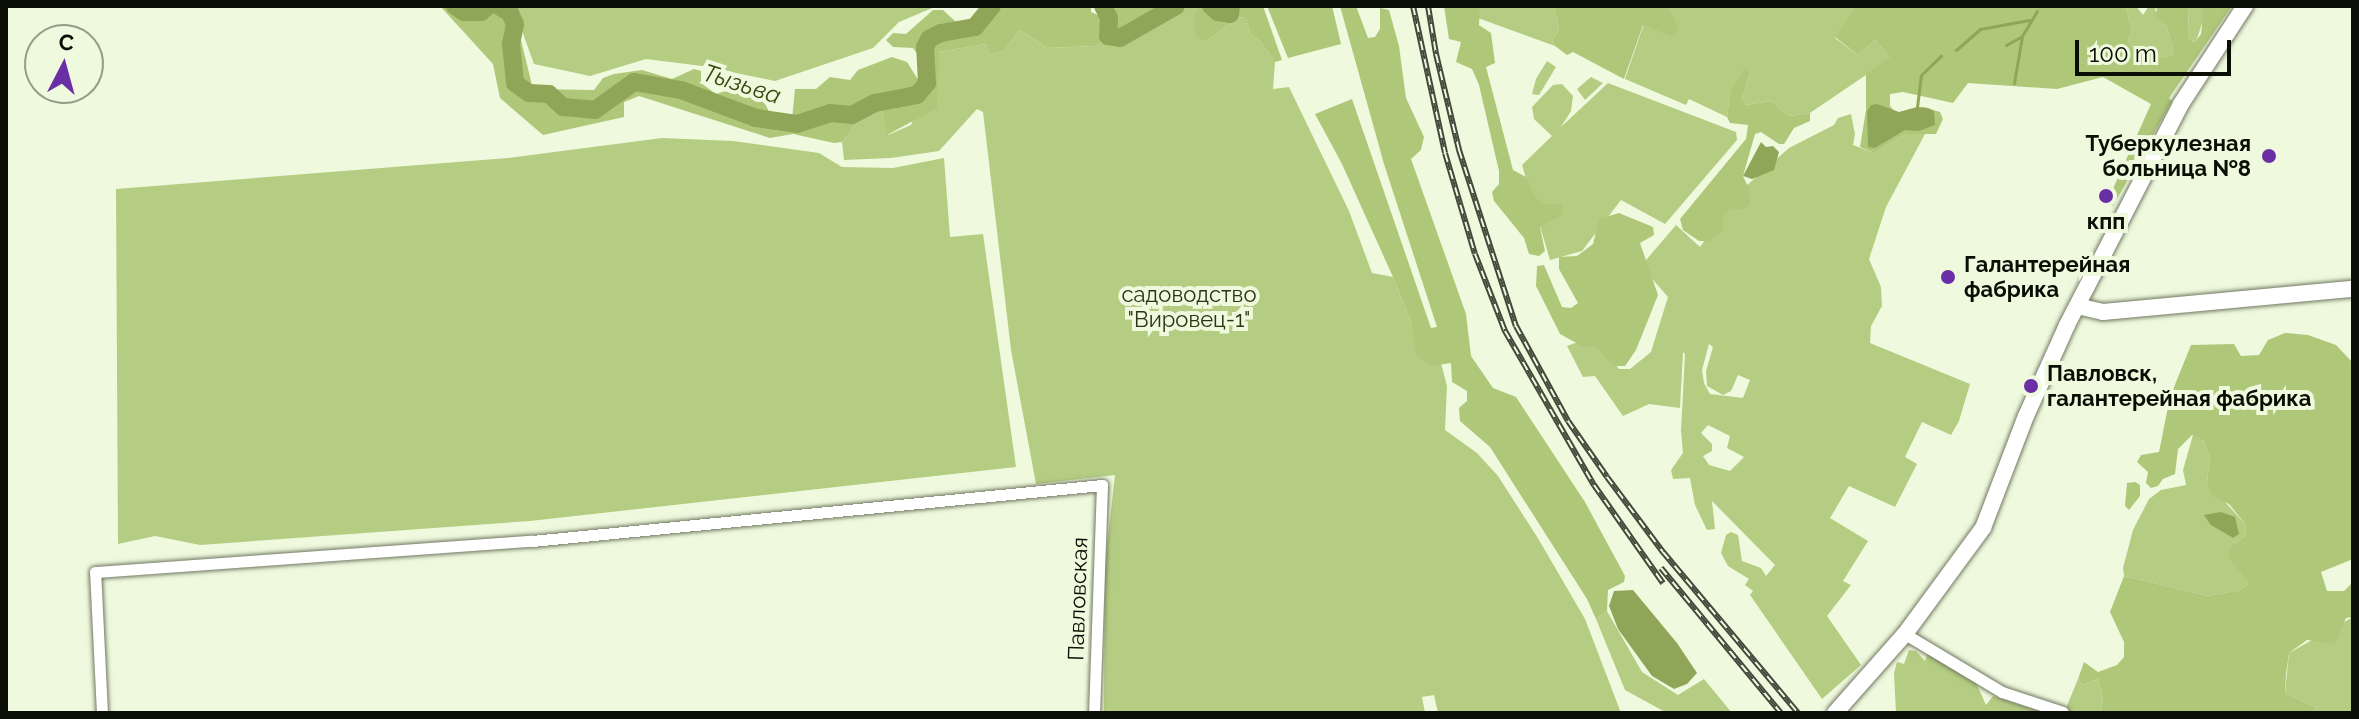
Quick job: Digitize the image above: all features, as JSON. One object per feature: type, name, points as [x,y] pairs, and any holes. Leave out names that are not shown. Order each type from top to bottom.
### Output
[{"type":"main road","points":[[1835,713],[1905,634],[1983,528],[2038,388],[2077,306],[2181,104],[2245,6]]},
{"type":"main road","points":[[2077,306],[2089,311],[2117,311],[2353,289]]},
{"type":"street","name":"Павловская","points":[[102,713],[95,572],[532,541],[1102,485],[1094,713]]},
{"type":"street","points":[[1905,634],[2002,692],[2063,712]]},
{"type":"green space","points":[[513,6],[937,6],[899,22],[873,48],[775,81],[702,66],[646,59],[590,76],[534,64]]},
{"type":"green space","name":"садоводство \"Вировец-1\"","points":[[1178,6],[1201,6],[1194,16],[1208,40],[1238,17],[1246,18],[1250,34],[1261,42],[1275,62],[1273,89],[1289,87],[1349,211],[1372,273],[1393,277],[1411,322],[1417,354],[1430,366],[1441,363],[1447,386],[1445,430],[1477,453],[1498,476],[1539,540],[1585,619],[1621,713],[1438,713],[1434,695],[1422,697],[1425,713],[1104,713],[1105,564],[1115,475],[1036,484],[1011,350],[983,112],[977,109],[939,151],[891,158],[844,160],[842,142],[871,105],[882,104],[888,135],[911,125],[939,52],[986,44],[989,55],[1003,51],[1020,30],[1047,48],[1096,46],[1112,34],[1137,27]]},
{"type":"green space","points":[[1480,6],[1554,6],[1559,30],[1552,41],[1555,46],[1478,18]]},
{"type":"green space","points":[[1650,6],[1855,6],[1835,38],[1858,55],[1875,40],[1891,58],[1810,113],[1789,116],[1771,101],[1746,105],[1742,98],[1750,74],[1730,91],[1727,117],[1689,99],[1686,105],[1625,79]]},
{"type":"green space","points":[[2126,6],[2136,6],[2143,15],[2149,6],[2157,6],[2155,10],[2166,25],[2172,55],[2164,58],[2131,46],[2128,40],[2132,31]]},
{"type":"green space","points":[[2188,6],[2204,6],[2205,14],[2196,42],[2189,39]]},
{"type":"green space","points":[[1547,61],[1556,67],[1539,95],[1532,94],[1536,79]]},
{"type":"green space","points":[[1591,77],[1603,83],[1585,100],[1577,89]]},
{"type":"green space","points":[[1608,83],[1736,132],[1737,140],[1665,224],[1621,200],[1582,251],[1550,260],[1522,165],[1552,136],[1534,119],[1532,107],[1553,85],[1562,84],[1573,96],[1571,111],[1561,127]]},
{"type":"green space","points":[[1851,114],[1855,134],[1853,145],[1874,153],[1905,134],[1925,134],[1886,207],[1869,259],[1881,287],[1882,306],[1871,326],[1870,343],[1970,384],[1959,421],[1951,435],[1922,422],[1905,457],[1917,464],[1895,507],[1849,486],[1830,518],[1868,541],[1843,581],[1851,585],[1827,616],[1861,665],[1822,699],[1750,595],[1753,591],[1745,585],[1749,579],[1728,566],[1721,553],[1726,535],[1731,532],[1738,535],[1742,561],[1761,568],[1766,576],[1775,565],[1712,501],[1715,529],[1707,530],[1695,505],[1690,478],[1673,479],[1671,470],[1683,453],[1681,431],[1685,354],[1683,352],[1680,408],[1649,404],[1623,416],[1595,376],[1583,377],[1567,346],[1594,336],[1619,369],[1630,369],[1651,352],[1668,297],[1641,266],[1676,225],[1700,247],[1737,194],[1789,148],[1834,125],[1838,118]],"holes":[[[1709,344],[1713,347],[1706,371],[1707,386],[1723,395],[1731,391],[1738,375],[1750,380],[1743,398],[1710,394],[1704,383],[1702,370]],[[1708,425],[1730,436],[1727,448],[1744,457],[1730,471],[1709,465],[1703,456],[1712,451],[1712,444],[1701,433]]]},
{"type":"green space","points":[[662,138],[733,141],[819,153],[842,167],[893,168],[944,158],[950,237],[983,234],[1016,467],[530,521],[200,545],[155,536],[118,544],[116,189],[508,158]]},
{"type":"green space","points":[[2193,435],[2204,441],[2210,459],[2207,482],[2246,525],[2245,536],[2231,546],[2249,584],[2240,590],[2208,596],[2124,576],[2123,568],[2133,530],[2149,499],[2161,490],[2186,485],[2183,470]]},
{"type":"green space","points":[[1607,611],[1642,672],[1678,695],[1704,679],[1732,713],[1667,713],[1625,690],[1596,619]]},
{"type":"green space","points":[[2353,617],[2353,713],[2312,713],[2317,708],[2285,693],[2289,653]]},
{"type":"green space","points":[[1909,650],[1916,651],[1925,661],[1928,653],[1976,683],[1986,705],[1993,696],[2045,713],[1896,713],[1894,673],[1897,662],[1904,664]]},
{"type":"green space","points":[[2078,679],[2083,685],[2098,679],[2103,699],[2100,713],[2064,713]]},
{"type":"shaded area","points":[[440,6],[505,6],[514,12],[533,89],[594,90],[603,78],[614,74],[642,70],[672,79],[694,69],[701,71],[701,83],[716,94],[729,90],[739,80],[750,82],[757,87],[774,122],[783,124],[792,120],[795,89],[816,89],[830,77],[850,80],[858,70],[892,57],[907,62],[917,78],[924,78],[927,67],[913,48],[893,47],[886,40],[893,33],[906,34],[933,10],[943,10],[956,22],[967,25],[980,21],[985,15],[981,6],[1091,6],[1091,12],[1098,15],[1121,6],[1178,6],[1137,27],[1112,34],[1096,46],[1047,48],[1020,30],[1003,51],[989,55],[986,44],[939,52],[937,108],[887,135],[882,104],[871,105],[842,142],[834,143],[793,134],[770,138],[639,96],[624,102],[624,117],[543,135],[500,98],[493,64]]},
{"type":"shaded area","points":[[1201,6],[1263,6],[1282,60],[1275,62],[1261,42],[1250,34],[1246,18],[1238,17],[1208,40],[1200,39],[1194,31],[1194,15]]},
{"type":"shaded area","points":[[1267,6],[1332,6],[1341,44],[1288,58]]},
{"type":"shaded area","points":[[1340,6],[1356,6],[1368,38],[1375,37],[1380,29],[1380,8],[1389,10],[1399,46],[1406,98],[1424,137],[1421,150],[1411,159],[1466,314],[1471,356],[1493,388],[1516,397],[1585,502],[1625,576],[1624,582],[1608,590],[1607,611],[1596,619],[1587,599],[1490,447],[1460,421],[1459,408],[1467,401],[1467,391],[1452,382],[1451,363],[1430,366],[1416,354],[1411,322],[1393,277],[1342,164],[1315,114],[1352,99],[1431,328],[1437,327],[1384,164]]},
{"type":"shaded area","points":[[1444,6],[1480,6],[1479,25],[1491,33],[1495,63],[1486,67],[1513,170],[1526,177],[1535,197],[1545,204],[1563,204],[1562,215],[1540,227],[1545,251],[1539,256],[1529,254],[1524,238],[1494,201],[1492,192],[1499,184],[1499,171],[1479,85],[1472,69],[1456,62],[1461,42],[1449,39]]},
{"type":"shaded area","points":[[1554,6],[1667,6],[1679,28],[1674,37],[1643,25],[1624,79],[1573,52],[1567,55],[1555,46],[1552,41],[1559,30]]},
{"type":"shaded area","points":[[1855,6],[2126,6],[2132,31],[2128,40],[2131,46],[2164,58],[2172,55],[2173,48],[2166,25],[2156,17],[2157,6],[2188,6],[2189,39],[2195,42],[2201,34],[2204,6],[2232,6],[2169,98],[2172,101],[2113,206],[2107,202],[2151,104],[2103,77],[2057,89],[1968,83],[1953,103],[1903,92],[1890,94],[1890,106],[1899,116],[1923,107],[1940,112],[1943,119],[1936,134],[1905,134],[1874,153],[1860,147],[1866,110],[1866,74],[1890,57],[1875,40],[1858,55],[1835,37]]},
{"type":"shaded area","points":[[1745,69],[1750,74],[1742,98],[1746,105],[1771,101],[1789,116],[1810,113],[1810,121],[1794,128],[1784,144],[1761,132],[1755,134],[1743,176],[1750,191],[1750,204],[1742,210],[1731,208],[1722,218],[1723,230],[1709,241],[1699,241],[1683,230],[1680,219],[1746,139],[1748,125],[1730,123],[1727,117],[1730,91]]},
{"type":"shaded area","points":[[1877,104],[1899,112],[1917,107],[1928,108],[1934,111],[1935,125],[1919,131],[1905,130],[1875,148],[1868,147],[1867,111],[1871,105]]},
{"type":"shaded area","points":[[1761,142],[1779,152],[1774,170],[1752,179],[1743,176]]},
{"type":"shaded area","points":[[1619,213],[1653,227],[1654,235],[1640,243],[1658,295],[1636,350],[1625,366],[1614,366],[1596,347],[1582,346],[1560,334],[1536,286],[1537,266],[1544,265],[1562,307],[1571,308],[1578,303],[1559,269],[1559,257],[1577,256],[1593,244],[1599,219]]},
{"type":"shaded area","points":[[2285,333],[2308,335],[2336,345],[2353,363],[2353,559],[2321,572],[2327,591],[2344,591],[2353,582],[2353,617],[2346,618],[2335,644],[2307,640],[2289,653],[2286,674],[2285,693],[2317,708],[2312,713],[2100,713],[2103,699],[2098,679],[2083,685],[2078,679],[2084,662],[2098,672],[2117,665],[2124,657],[2124,642],[2110,612],[2124,576],[2208,596],[2240,590],[2249,584],[2229,557],[2231,546],[2245,536],[2246,525],[2229,504],[2213,496],[2207,482],[2210,459],[2204,441],[2192,435],[2178,449],[2175,474],[2163,479],[2158,486],[2151,488],[2146,483],[2148,472],[2137,462],[2141,455],[2159,452],[2170,397],[2191,345],[2234,344],[2241,356],[2259,355],[2268,340]]},
{"type":"shaded area","points":[[2127,483],[2140,485],[2140,496],[2129,510],[2125,506]]},
{"type":"shaded area","points":[[2221,512],[2235,517],[2239,534],[2233,538],[2211,525],[2204,515]]},
{"type":"shaded area","points":[[1633,590],[1677,643],[1697,673],[1687,684],[1674,689],[1652,676],[1618,629],[1609,606],[1614,591]]},
{"type":"waterway","name":"Тызьва","points":[[455,6],[464,12],[481,12],[488,6]]},
{"type":"waterway","name":"Тызьва","points":[[499,6],[510,13],[515,24],[511,44],[515,83],[529,93],[549,94],[563,107],[595,110],[634,82],[681,90],[756,118],[797,124],[830,113],[852,115],[875,103],[917,95],[927,83],[925,47],[929,39],[941,33],[975,27],[992,6]]},
{"type":"waterway","name":"Тызьва","points":[[1103,6],[1109,18],[1108,36],[1120,38],[1176,6]]},
{"type":"waterway","name":"Тызьва","points":[[1211,6],[1218,12],[1230,14],[1231,6]]},
{"type":"waterway","points":[[2014,83],[2022,36],[2037,11]]},
{"type":"waterway","points":[[1956,50],[1980,29],[2029,20]]},
{"type":"waterway","points":[[2006,45],[2022,36]]},
{"type":"waterway","points":[[1917,107],[1921,75],[1941,56]]},
{"type":"railway","points":[[1413,6],[1445,153],[1475,254],[1505,331],[1594,485],[1663,583]]},
{"type":"railway","points":[[1428,6],[1459,150],[1516,326],[1568,421],[1607,477],[1663,552],[1798,713]]},
{"type":"railway","points":[[1661,568],[1781,713]]},
{"type":"place","name":"Туберкулезная больница №8","points":[[2269,156]]},
{"type":"place","name":"кпп","points":[[2106,196]]},
{"type":"place","name":"Галантерейная фабрика","points":[[1948,277]]},
{"type":"place","name":"Павловск, галантерейная фабрика","points":[[2031,386]]}]
